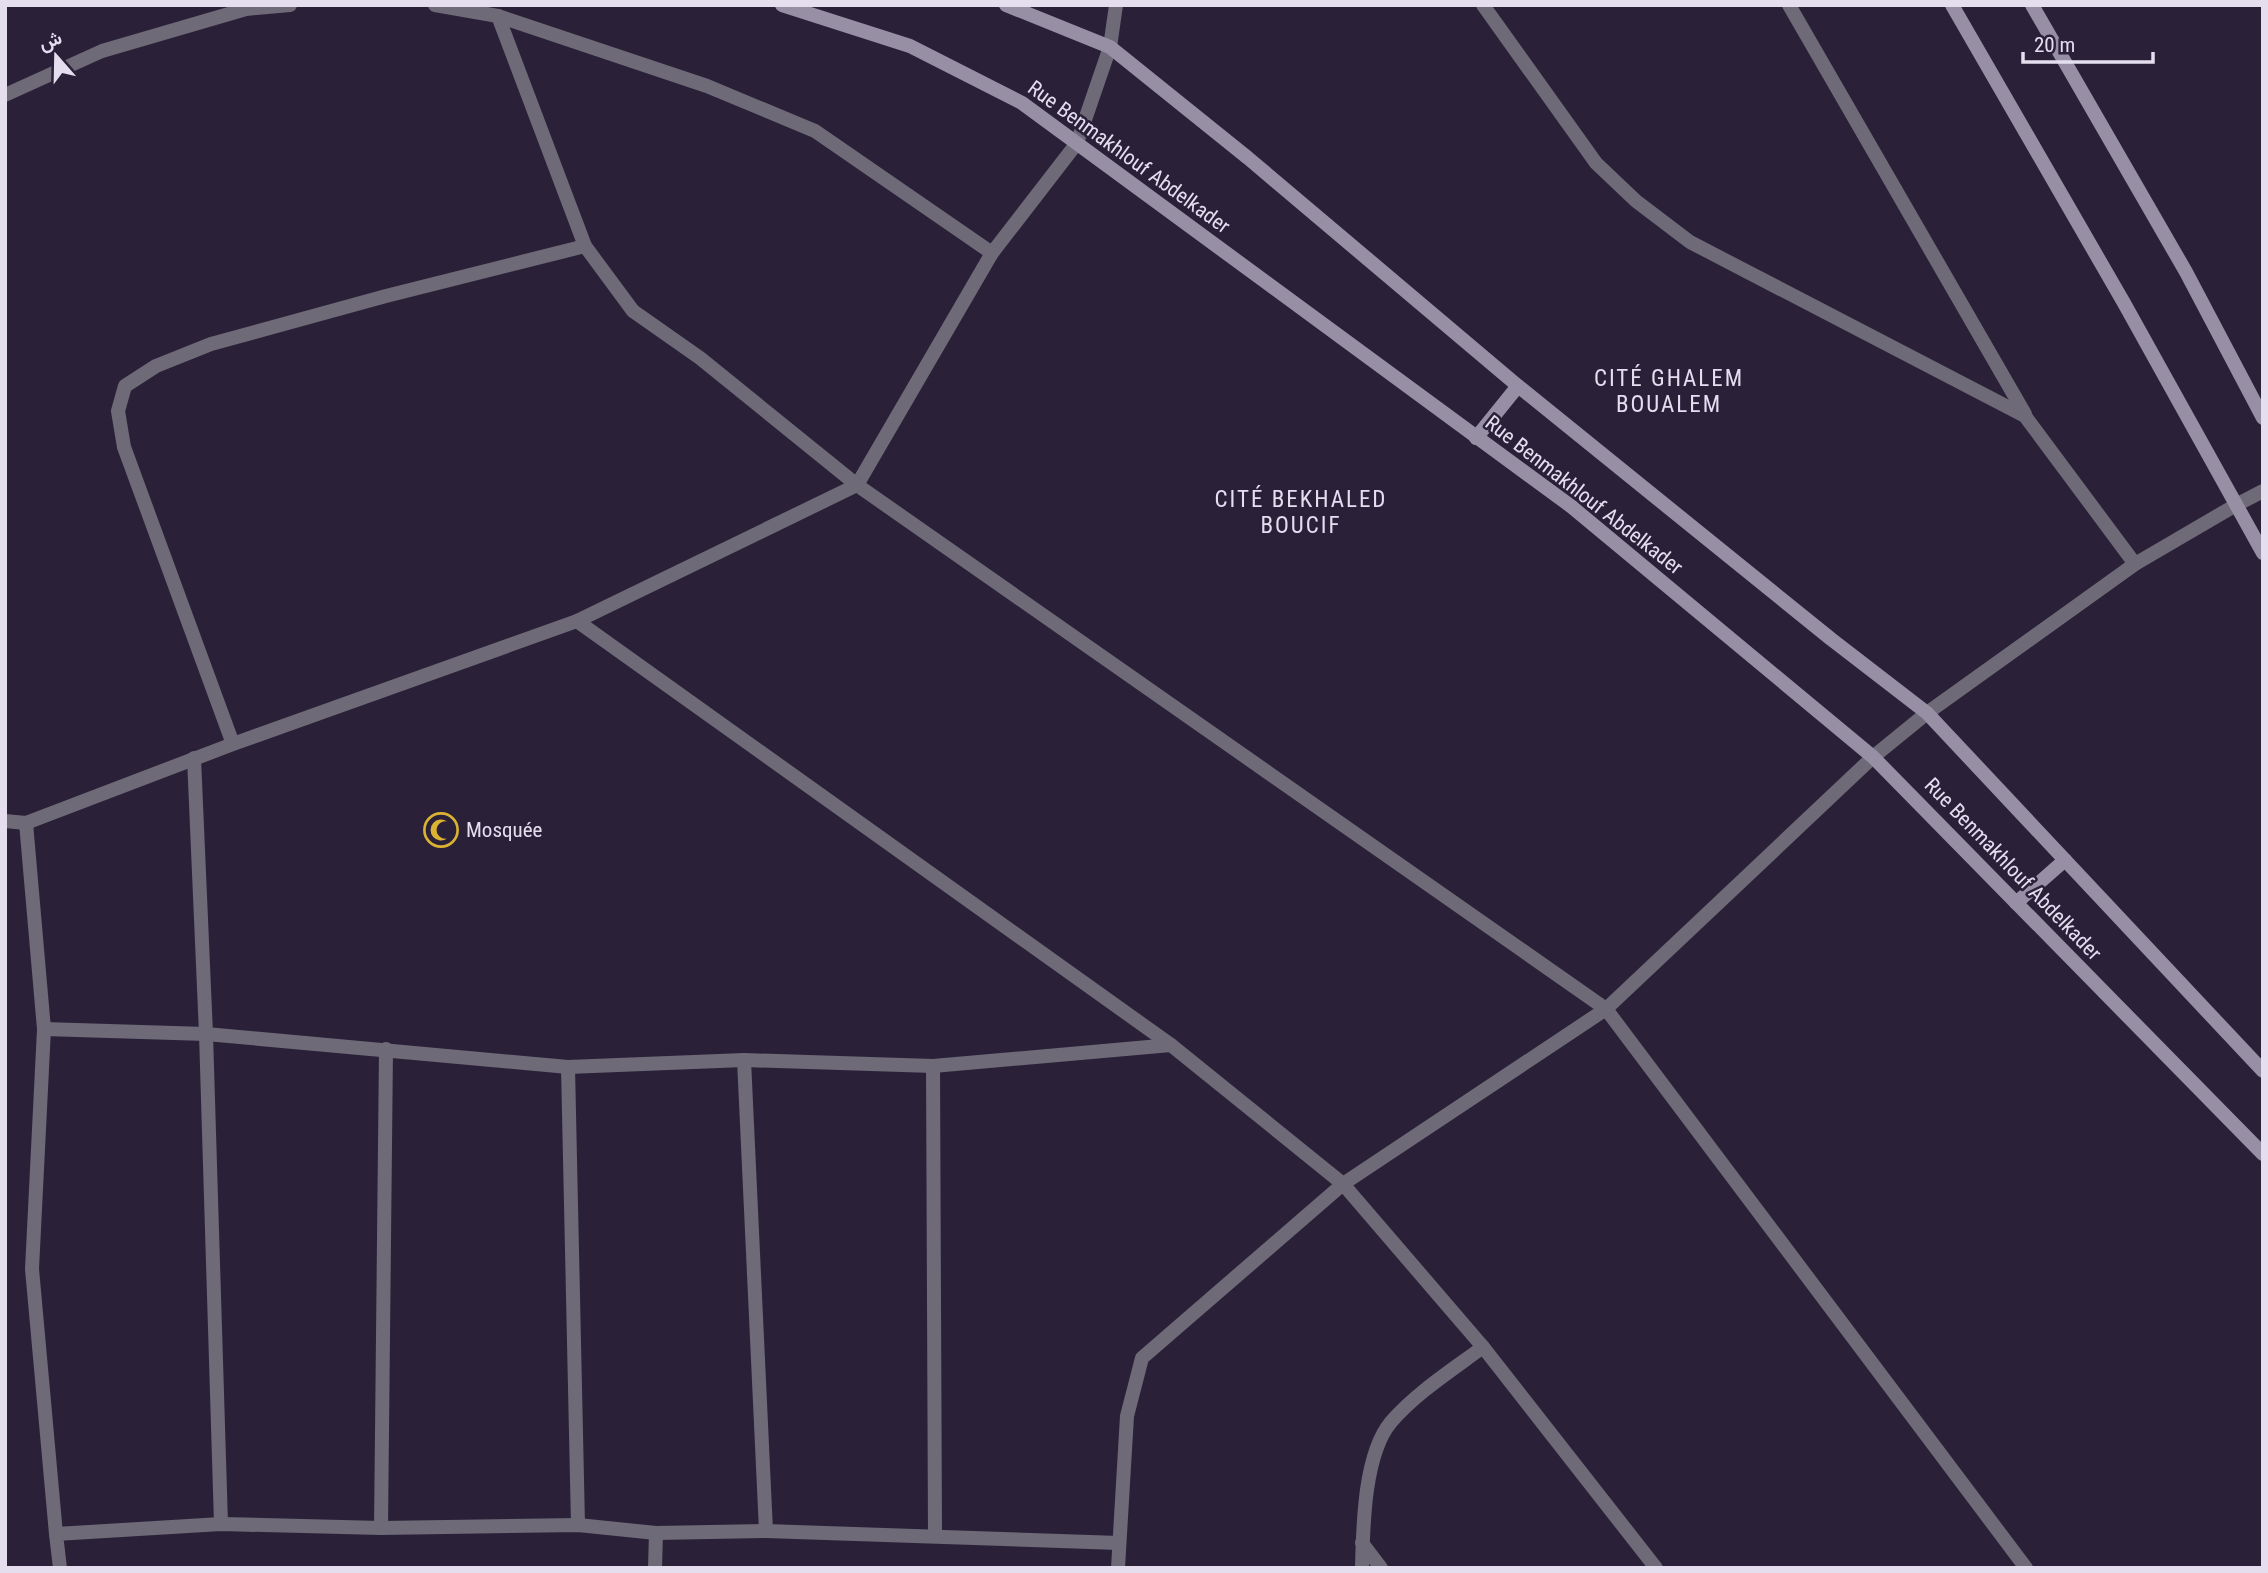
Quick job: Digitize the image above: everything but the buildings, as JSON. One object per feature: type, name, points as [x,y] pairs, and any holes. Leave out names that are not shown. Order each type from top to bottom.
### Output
[{"type":"street","points":[[5,95],[102,51],[246,9],[290,5]]},
{"type":"street","points":[[435,5],[498,16],[707,86],[815,131],[992,253]]},
{"type":"street","name":"Rue Benmakhlouf Abdelkader","points":[[782,5],[910,46],[1022,103],[1572,508],[1874,757],[2263,1154]]},
{"type":"street","name":"Rue Benmakhlouf Abdelkader","points":[[1006,5],[1110,47],[1248,158],[1518,386],[1831,639],[1927,713],[2263,1070]]},
{"type":"street","points":[[5,821],[26,823],[194,758],[577,621],[857,485],[992,253],[1077,143],[1110,47],[1116,5]]},
{"type":"street","points":[[1483,5],[1596,163],[1636,201],[1689,242],[2025,416]]},
{"type":"street","points":[[1789,5],[2025,416],[2135,564]]},
{"type":"street","points":[[1952,5],[2091,244],[2263,553]]},
{"type":"street","points":[[2032,5],[2186,272],[2263,418]]},
{"type":"street","points":[[498,16],[585,246],[633,311],[700,358],[857,485],[1605,1009],[2026,1568]]},
{"type":"street","points":[[233,744],[124,447],[118,411],[125,386],[156,366],[211,344],[585,246]]},
{"type":"street","points":[[1476,438],[1518,386]]},
{"type":"street","points":[[1118,1568],[1127,1416],[1142,1358],[1343,1184],[1605,1009],[1874,757],[1927,713],[2135,564],[2263,491]]},
{"type":"street","points":[[577,621],[1171,1045],[1343,1184],[1483,1347],[1656,1568]]},
{"type":"street","points":[[194,758],[206,1034],[221,1524]]},
{"type":"street","points":[[26,823],[44,1029],[32,1269],[60,1568]]},
{"type":"street","points":[[2016,903],[2065,860]]},
{"type":"street","points":[[44,1029],[206,1034],[568,1067],[744,1060],[933,1066],[1171,1045]]},
{"type":"street","points":[[381,1528],[386,1049]]},
{"type":"street","points":[[744,1060],[766,1531]]},
{"type":"street","points":[[933,1066],[935,1535]]},
{"type":"street","points":[[568,1067],[578,1525]]},
{"type":"street","points":[[1362,1568],[1362,1543],[1372,1458],[1390,1423],[1429,1388],[1483,1347]]},
{"type":"street","points":[[56,1534],[221,1524],[381,1528],[578,1525],[656,1533],[766,1531],[1119,1542]]},
{"type":"street","points":[[655,1568],[656,1533]]},
{"type":"street","points":[[1362,1543],[1381,1568]]},
{"type":"place","name":"Mosquée","points":[[441,830]]},
{"type":"district","name":"CITÉ GHALEM BOUALEM","points":[[1669,391]]},
{"type":"district","name":"CITÉ BEKHALED BOUCIF","points":[[1301,512]]}]
